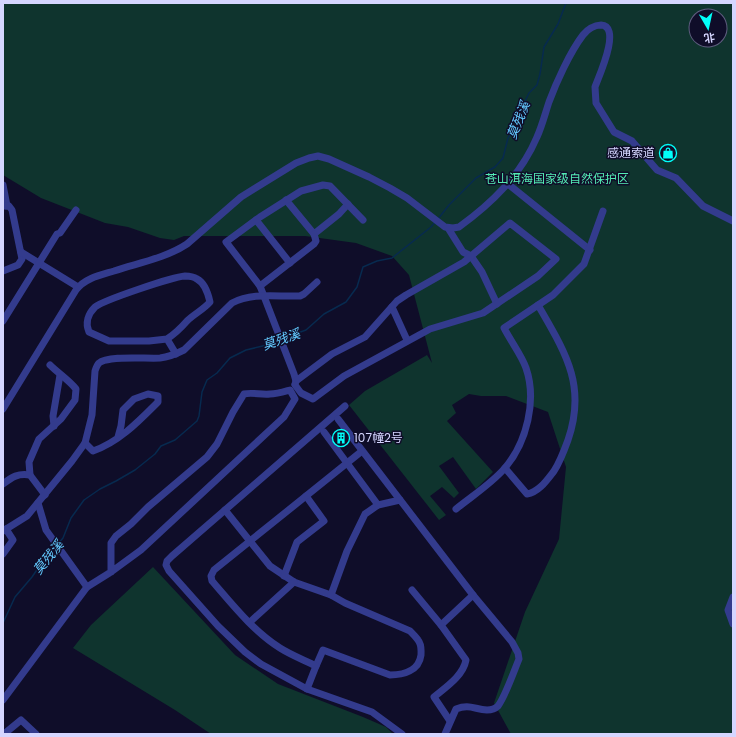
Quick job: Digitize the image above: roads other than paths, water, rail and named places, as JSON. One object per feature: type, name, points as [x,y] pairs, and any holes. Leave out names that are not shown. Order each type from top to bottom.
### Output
[{"type":"street","points":[[446,227],[455,228],[462,224],[508,184],[520,168],[534,144],[557,83],[579,41],[592,28],[602,25],[609,28],[610,38],[602,70],[595,86],[596,103],[614,132],[632,141],[657,170],[676,178],[703,206],[733,220]]},
{"type":"street","points":[[4,405],[78,287],[89,279],[169,254],[180,249],[241,197],[288,168],[314,156],[329,158],[369,176],[406,198],[446,227],[463,252],[470,256],[482,272],[497,304]]},
{"type":"street","points":[[508,184],[590,250]]},
{"type":"street","points":[[3,185],[5,206],[10,207],[12,210],[21,252],[21,260],[18,265],[3,271]]},
{"type":"street","points":[[295,399],[294,385],[280,338],[260,286],[226,242],[301,190],[325,185],[330,186],[363,220]]},
{"type":"street","points":[[260,286],[316,242],[314,234],[286,200]]},
{"type":"street","points":[[314,234],[339,214],[348,204]]},
{"type":"street","points":[[3,321],[57,234],[60,233],[76,210]]},
{"type":"street","points":[[456,509],[505,468],[523,437],[530,410],[531,388],[526,367],[504,328],[553,295],[584,264],[603,211]]},
{"type":"street","points":[[256,220],[290,263]]},
{"type":"street","points":[[111,572],[111,543],[116,536],[207,456],[216,444],[244,394],[279,393],[294,385],[332,354],[365,337],[392,307],[406,295],[464,262],[510,223],[556,259],[538,276],[483,313],[430,328],[344,376],[313,398],[301,393],[294,385]]},
{"type":"street","points":[[21,252],[78,287]]},
{"type":"street","points":[[186,276],[198,279],[208,290],[210,302],[179,331],[167,339],[142,342],[109,342],[89,332],[86,326],[88,316],[96,307],[114,299],[172,279],[186,276]]},
{"type":"street","points":[[3,554],[13,540],[5,530],[27,516],[85,443],[92,415],[95,371],[100,362],[113,359],[160,358],[176,354],[184,350],[232,303],[245,298],[263,296],[300,296],[317,282]]},
{"type":"street","points":[[505,468],[527,494],[534,493],[548,479],[557,466],[572,427],[574,411],[573,376],[567,358],[558,340],[538,306]]},
{"type":"street","points":[[392,307],[407,340]]},
{"type":"street","points":[[167,339],[176,354]]},
{"type":"street","points":[[45,495],[30,475],[29,462],[39,439],[61,419],[75,400],[76,389],[50,365]]},
{"type":"street","points":[[54,426],[52,416],[60,375]]},
{"type":"street","points":[[3,700],[87,586],[111,572],[141,550],[257,444],[284,417],[295,399],[301,393]]},
{"type":"street","points":[[85,443],[93,451],[103,447],[132,428],[158,402],[158,396],[148,394],[134,399],[128,404],[123,410],[118,437]]},
{"type":"street","points":[[345,406],[167,561],[166,565],[218,626],[245,652],[261,664],[307,689],[372,712],[402,734]]},
{"type":"street","points":[[338,419],[473,595],[512,642],[518,653],[519,659],[497,707],[490,710],[481,710],[470,706],[463,706],[456,709],[445,734]]},
{"type":"street","points":[[324,432],[378,505]]},
{"type":"street","points":[[316,666],[279,647],[250,622],[212,581],[211,576],[214,570],[362,451]]},
{"type":"street","points":[[3,484],[13,476],[22,474],[30,475]]},
{"type":"street","points":[[284,576],[297,542],[324,521],[306,496]]},
{"type":"street","points":[[331,594],[347,551],[365,514],[378,505],[400,500]]},
{"type":"street","points":[[38,503],[46,530],[87,586]]},
{"type":"street","points":[[225,510],[270,566],[284,576],[294,582],[331,594],[345,604],[410,631],[418,639],[422,647],[420,659],[415,668],[410,672],[401,675],[390,675],[323,650],[307,689]]},
{"type":"street","points":[[250,622],[294,582]]},
{"type":"street","points":[[412,590],[466,660],[465,668],[434,696],[450,721]]},
{"type":"street","points":[[440,625],[473,595]]},
{"type":"street","points":[[733,597],[728,610],[733,624]]},
{"type":"street","points":[[4,734],[21,720],[36,734]]},
{"type":"waterway","name":"莫残溪","points":[[438,219],[449,205],[476,178],[495,167],[503,158],[508,138],[515,126],[520,111],[529,93],[537,85],[544,47],[558,24],[566,3]]},
{"type":"waterway","name":"莫残溪","points":[[282,337],[306,330],[324,314],[346,302],[357,287],[363,267],[377,261],[392,258],[431,227],[435,222]]},
{"type":"waterway","name":"莫残溪","points":[[58,544],[63,538],[71,518],[84,500],[100,489],[135,470],[155,454],[161,446],[175,440],[197,421],[202,392],[207,380],[217,373],[230,358],[246,350],[267,345],[277,340]]},
{"type":"waterway","name":"莫残溪","points":[[3,623],[15,597],[32,577],[45,558],[56,547]]},
{"type":"place","name":"感通索道","points":[[668,153]]},
{"type":"place","name":"107幢2号","points":[[341,438]]},
{"type":"park label","name":"苍山洱海国家级自然保护区","points":[[557,179]]}]
